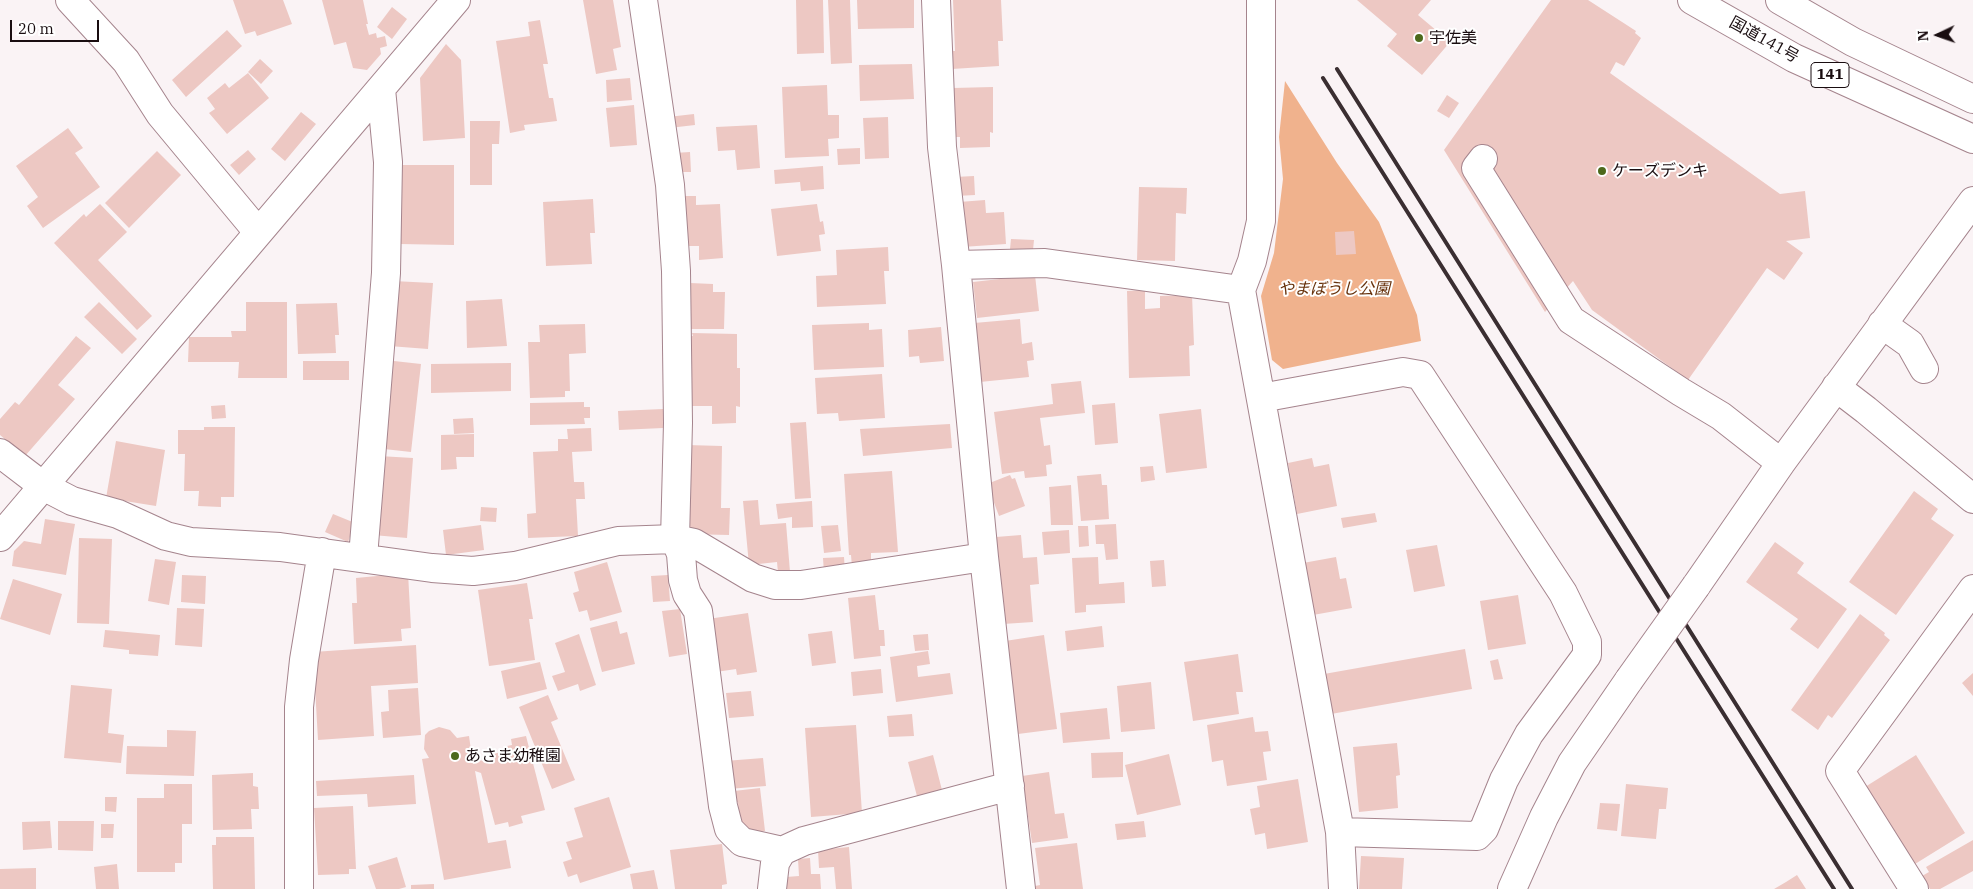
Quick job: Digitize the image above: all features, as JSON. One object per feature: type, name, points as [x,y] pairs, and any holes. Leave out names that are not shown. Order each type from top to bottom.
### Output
[{"type":"main road","points":[[70,0],[126,61],[160,114],[258,232]]},
{"type":"main road","points":[[0,537],[456,0]]},
{"type":"main road","points":[[643,0],[670,185],[676,271],[678,422],[675,539],[681,554],[683,580],[688,594],[698,611],[723,806],[729,829],[742,842],[782,851],[804,842],[1010,786]]},
{"type":"main road","points":[[936,0],[942,147],[956,264],[984,557],[1022,889]]},
{"type":"main road","points":[[1260,0],[1261,221],[1252,261],[1241,290],[1340,832],[1343,889]]},
{"type":"main road","name":"国道141号","points":[[1692,0],[1794,58],[1973,139]]},
{"type":"main road","name":"141","points":[[1780,0],[1853,42],[1973,99]]},
{"type":"main road","points":[[363,558],[386,272],[388,162],[381,89]]},
{"type":"main road","points":[[1483,159],[1476,168],[1571,320],[1721,416],[1781,463]]},
{"type":"main road","points":[[1512,889],[1544,817],[1572,763],[1781,463],[1973,201]]},
{"type":"main road","points":[[956,264],[1044,263],[1241,290]]},
{"type":"main road","points":[[1882,324],[1910,344],[1924,369]]},
{"type":"main road","points":[[1261,398],[1403,372],[1420,375],[1563,593],[1587,642],[1587,655],[1528,734],[1504,780],[1484,829],[1478,836],[1340,832]]},
{"type":"main road","points":[[1836,387],[1973,499]]},
{"type":"main road","points":[[0,452],[43,486],[72,501],[118,514],[166,536],[190,542],[280,547],[432,568],[473,571],[515,566],[618,540],[675,539],[694,543],[753,578],[775,585],[801,584],[984,557]]},
{"type":"main road","points":[[299,889],[299,707],[304,660],[322,552]]},
{"type":"main road","points":[[1914,889],[1840,771],[1973,589]]},
{"type":"main road","points":[[772,889],[775,863],[782,851]]},
{"type":"green space","name":"やまぼうし公園","points":[[1285,81],[1337,163],[1379,222],[1417,315],[1421,341],[1283,369],[1272,360],[1261,296],[1274,253],[1283,179],[1279,137]]},
{"type":"building","points":[[233,0],[283,0],[292,24],[257,36],[255,31],[245,34]]},
{"type":"building","points":[[322,0],[363,0],[369,35],[376,33],[377,38],[385,36],[387,46],[380,48],[381,54],[367,70],[353,68],[346,42],[334,45]]},
{"type":"building","points":[[583,0],[613,0],[621,47],[613,49],[617,70],[596,74]]},
{"type":"building","points":[[796,0],[823,0],[824,53],[797,54]]},
{"type":"building","points":[[828,0],[850,0],[852,63],[831,64]]},
{"type":"building","points":[[857,0],[914,0],[914,28],[858,29]]},
{"type":"building","points":[[953,0],[1001,0],[1003,41],[998,41],[999,66],[952,69],[951,51],[955,51]]},
{"type":"building","name":"宇佐美","points":[[1357,0],[1431,0],[1418,15],[1450,42],[1422,75],[1387,46],[1397,34]]},
{"type":"building","name":"ケーズデンキ","points":[[1551,0],[1588,0],[1636,31],[1635,33],[1641,38],[1624,66],[1616,62],[1610,73],[1780,194],[1805,191],[1810,238],[1786,241],[1803,253],[1784,280],[1767,268],[1688,380],[1592,310],[1573,281],[1545,312],[1444,150]]},
{"type":"building","points":[[392,7],[407,19],[392,39],[377,27]]},
{"type":"building","points":[[540,20],[548,64],[543,64],[549,98],[553,98],[557,121],[524,125],[525,130],[510,133],[496,41],[530,36],[528,22]]},
{"type":"building","points":[[227,30],[242,46],[186,97],[172,80]]},
{"type":"building","points":[[446,44],[461,60],[465,138],[423,141],[420,78]]},
{"type":"building","points":[[260,59],[273,71],[261,84],[248,72]]},
{"type":"building","points":[[912,64],[914,99],[860,101],[859,65]]},
{"type":"building","points":[[248,73],[269,98],[227,134],[209,113],[215,109],[207,98],[225,83],[229,88]]},
{"type":"building","points":[[630,78],[632,100],[607,102],[606,80]]},
{"type":"building","points":[[827,85],[828,115],[839,115],[839,138],[828,139],[829,156],[785,158],[782,87]]},
{"type":"building","points":[[993,87],[993,133],[990,132],[990,147],[960,148],[960,137],[953,137],[953,88]]},
{"type":"building","points":[[1447,95],[1459,103],[1449,118],[1437,111]]},
{"type":"building","points":[[634,105],[637,145],[610,147],[606,108]]},
{"type":"building","points":[[301,112],[316,124],[285,161],[271,149]]},
{"type":"building","points":[[694,114],[695,125],[669,128],[668,117]]},
{"type":"building","points":[[888,117],[889,158],[865,159],[863,118]]},
{"type":"building","points":[[470,121],[500,121],[499,144],[492,144],[492,185],[470,185]]},
{"type":"building","points":[[757,125],[760,168],[737,170],[735,150],[718,151],[716,127]]},
{"type":"building","points":[[68,128],[83,148],[75,153],[100,187],[43,228],[27,206],[38,197],[16,166]]},
{"type":"building","points":[[860,148],[860,164],[838,165],[837,149]]},
{"type":"building","points":[[248,150],[256,159],[239,175],[230,165]]},
{"type":"building","points":[[157,151],[181,175],[129,228],[105,203]]},
{"type":"building","points":[[690,152],[691,172],[675,172],[674,153]]},
{"type":"building","points":[[401,165],[454,165],[454,245],[400,244]]},
{"type":"building","points":[[823,166],[824,189],[801,191],[800,182],[775,184],[774,170]]},
{"type":"building","points":[[974,176],[975,195],[956,196],[955,177]]},
{"type":"building","points":[[1139,187],[1187,188],[1186,214],[1176,213],[1175,261],[1137,260]]},
{"type":"building","points":[[685,196],[696,196],[696,205],[720,204],[723,258],[699,260],[699,246],[687,246]]},
{"type":"building","points":[[593,199],[595,233],[590,233],[592,264],[546,266],[543,202]]},
{"type":"building","points":[[985,200],[986,213],[1004,212],[1006,244],[962,247],[959,202]]},
{"type":"building","points":[[100,204],[127,232],[98,260],[152,316],[137,330],[54,243],[84,214],[86,217]]},
{"type":"building","points":[[817,204],[820,222],[823,221],[825,234],[819,235],[821,251],[777,256],[771,209]]},
{"type":"building","points":[[1354,231],[1356,254],[1336,255],[1335,232]]},
{"type":"building","points":[[1011,239],[1034,240],[1033,250],[1010,249]]},
{"type":"building","points":[[888,247],[889,271],[884,271],[886,304],[817,307],[816,276],[837,275],[836,250]]},
{"type":"building","points":[[1035,275],[1039,311],[977,318],[973,282]]},
{"type":"building","points":[[393,281],[433,283],[428,349],[389,346]]},
{"type":"building","points":[[690,283],[713,284],[713,292],[725,292],[724,329],[690,329]]},
{"type":"building","points":[[1145,290],[1145,309],[1160,308],[1160,296],[1192,295],[1194,345],[1189,346],[1190,376],[1129,378],[1127,291]]},
{"type":"building","points":[[502,299],[507,346],[467,348],[466,301]]},
{"type":"building","points":[[99,302],[137,339],[122,354],[84,317]]},
{"type":"building","points":[[246,302],[287,302],[287,378],[238,378],[239,362],[188,362],[189,337],[232,337],[231,331],[246,331]]},
{"type":"building","points":[[337,303],[339,335],[335,335],[336,353],[298,354],[296,304]]},
{"type":"building","points":[[1020,319],[1022,344],[1032,342],[1034,360],[1027,361],[1029,377],[980,382],[974,323]]},
{"type":"building","points":[[869,323],[869,330],[882,329],[884,367],[814,370],[812,325]]},
{"type":"building","points":[[585,324],[586,353],[569,354],[570,391],[565,391],[565,397],[530,398],[528,342],[540,342],[539,325]]},
{"type":"building","points":[[941,327],[944,361],[920,363],[919,356],[909,357],[908,330]]},
{"type":"building","points":[[692,333],[737,334],[737,368],[740,368],[740,407],[736,406],[736,423],[712,424],[712,406],[691,406],[692,390],[688,389],[689,336],[693,336]]},
{"type":"building","points":[[76,336],[91,348],[58,385],[75,399],[25,456],[0,435],[0,419],[15,402],[19,405]]},
{"type":"building","points":[[385,360],[421,364],[411,452],[375,448]]},
{"type":"building","points":[[303,361],[349,361],[349,380],[303,380]]},
{"type":"building","points":[[511,363],[511,391],[431,393],[431,364]]},
{"type":"building","points":[[882,374],[885,418],[839,421],[838,413],[817,414],[815,378]]},
{"type":"building","points":[[1081,381],[1085,413],[1040,418],[1044,446],[1050,445],[1052,464],[1046,465],[1047,476],[1025,478],[1024,471],[1002,474],[994,412],[1053,404],[1051,384]]},
{"type":"building","points":[[584,402],[584,407],[590,407],[590,418],[584,418],[585,424],[530,425],[530,403]]},
{"type":"building","points":[[1115,403],[1118,443],[1095,445],[1092,405]]},
{"type":"building","points":[[225,405],[226,418],[212,419],[211,406]]},
{"type":"building","points":[[663,409],[663,428],[619,430],[618,411]]},
{"type":"building","points":[[1201,409],[1207,468],[1166,473],[1159,414]]},
{"type":"building","points":[[473,418],[474,433],[454,434],[453,419]]},
{"type":"building","points":[[806,422],[811,498],[795,499],[790,423]]},
{"type":"building","points":[[950,424],[952,448],[863,456],[860,429]]},
{"type":"building","points":[[204,427],[235,427],[234,497],[221,497],[221,507],[198,506],[199,491],[184,491],[185,454],[178,454],[178,430],[204,430]]},
{"type":"building","points":[[591,428],[592,451],[572,452],[574,482],[584,482],[585,499],[576,499],[578,536],[528,538],[527,514],[536,513],[533,452],[558,451],[558,439],[568,439],[567,429]]},
{"type":"building","points":[[474,434],[474,457],[456,457],[457,469],[441,470],[441,435]]},
{"type":"building","points":[[116,441],[165,450],[156,506],[106,498]]},
{"type":"building","points":[[687,445],[722,446],[721,508],[730,508],[729,535],[686,534]]},
{"type":"building","points":[[379,456],[413,458],[407,538],[373,535]]},
{"type":"building","points":[[1312,458],[1314,467],[1329,464],[1337,506],[1297,514],[1288,463]]},
{"type":"building","points":[[1153,466],[1155,480],[1141,482],[1140,467]]},
{"type":"building","points":[[892,471],[898,552],[871,553],[871,566],[852,567],[851,555],[849,555],[844,474]]},
{"type":"building","points":[[1101,474],[1102,485],[1107,485],[1109,519],[1081,521],[1077,476]]},
{"type":"building","points":[[1010,475],[1012,479],[1015,478],[1025,506],[999,516],[987,484]]},
{"type":"building","points":[[1071,485],[1073,525],[1051,525],[1049,487]]},
{"type":"building","points":[[1914,491],[1938,509],[1931,519],[1954,535],[1896,615],[1849,582]]},
{"type":"building","points":[[758,500],[760,525],[786,523],[790,572],[778,573],[777,562],[749,565],[743,501]]},
{"type":"building","points":[[812,501],[813,527],[792,528],[792,517],[778,519],[776,504]]},
{"type":"building","points":[[481,507],[497,508],[496,522],[480,521]]},
{"type":"building","points":[[1375,513],[1377,522],[1343,528],[1341,518]]},
{"type":"building","points":[[333,514],[355,523],[348,542],[325,532]]},
{"type":"building","points":[[45,519],[75,524],[66,575],[12,566],[14,551],[24,541],[41,544]]},
{"type":"building","points":[[1116,524],[1118,559],[1106,560],[1104,544],[1096,544],[1095,525]]},
{"type":"building","points":[[481,525],[484,550],[446,555],[443,530]]},
{"type":"building","points":[[838,525],[841,551],[824,553],[821,526]]},
{"type":"building","points":[[1078,526],[1088,526],[1089,546],[1079,547]]},
{"type":"building","points":[[1069,530],[1070,553],[1044,555],[1042,532]]},
{"type":"building","points":[[1021,535],[1023,558],[1037,557],[1039,584],[1030,585],[1033,622],[1003,624],[996,537]]},
{"type":"building","points":[[79,538],[112,539],[109,624],[77,623]]},
{"type":"building","points":[[1775,542],[1804,563],[1797,573],[1847,609],[1818,649],[1790,629],[1798,619],[1746,582]]},
{"type":"building","points":[[1437,545],[1445,586],[1414,592],[1406,550]]},
{"type":"building","points":[[844,557],[845,572],[824,573],[823,558]]},
{"type":"building","points":[[1098,557],[1099,584],[1124,582],[1125,603],[1086,605],[1086,612],[1075,613],[1072,558]]},
{"type":"building","points":[[1336,557],[1340,579],[1346,578],[1352,608],[1313,615],[1303,563]]},
{"type":"building","points":[[155,559],[176,562],[169,605],[148,601]]},
{"type":"building","points":[[1164,560],[1166,586],[1152,587],[1150,561]]},
{"type":"building","points":[[607,562],[622,612],[590,621],[587,610],[579,612],[573,593],[579,591],[574,572]]},
{"type":"building","points":[[408,573],[411,628],[401,629],[402,641],[354,644],[352,603],[357,603],[356,578]]},
{"type":"building","points":[[182,575],[206,576],[205,604],[181,602]]},
{"type":"building","points":[[668,575],[670,601],[653,602],[651,576]]},
{"type":"building","points":[[13,579],[62,594],[50,635],[0,619]]},
{"type":"building","points":[[527,583],[533,619],[529,619],[535,660],[489,666],[478,590]]},
{"type":"building","points":[[875,595],[879,630],[884,630],[885,646],[880,646],[881,656],[854,659],[848,598]]},
{"type":"building","points":[[1518,595],[1526,644],[1488,650],[1480,601]]},
{"type":"building","points":[[177,608],[204,609],[202,647],[175,645]]},
{"type":"building","points":[[680,609],[687,654],[669,657],[662,611]]},
{"type":"building","points":[[748,613],[757,672],[737,675],[736,669],[716,672],[708,619]]},
{"type":"building","points":[[1860,614],[1885,633],[1884,635],[1890,640],[1832,718],[1828,715],[1818,730],[1791,710]]},
{"type":"building","points":[[617,621],[620,634],[627,632],[635,664],[602,672],[590,628]]},
{"type":"building","points":[[1102,626],[1104,647],[1067,651],[1065,631]]},
{"type":"building","points":[[105,630],[160,635],[158,656],[129,654],[129,650],[103,647]]},
{"type":"building","points":[[832,631],[836,663],[812,666],[808,634]]},
{"type":"building","points":[[579,634],[596,685],[580,691],[578,684],[558,691],[552,676],[565,672],[555,643]]},
{"type":"building","points":[[928,634],[929,650],[915,651],[913,635]]},
{"type":"building","points":[[1044,635],[1057,729],[1018,734],[1005,641]]},
{"type":"building","points":[[416,645],[418,683],[371,686],[374,736],[318,740],[313,652]]},
{"type":"building","points":[[1465,649],[1472,689],[1331,714],[1324,674]]},
{"type":"building","points":[[928,651],[930,664],[917,666],[918,677],[950,673],[953,694],[896,702],[890,657]]},
{"type":"building","points":[[1238,654],[1243,692],[1236,692],[1239,714],[1193,721],[1184,662]]},
{"type":"building","points":[[1498,659],[1503,679],[1494,680],[1490,661]]},
{"type":"building","points":[[540,662],[547,689],[507,699],[501,671]]},
{"type":"building","points":[[881,669],[883,693],[853,696],[851,672]]},
{"type":"building","points":[[1973,673],[1973,696],[1962,683]]},
{"type":"building","points":[[1151,682],[1155,729],[1121,732],[1117,686]]},
{"type":"building","points":[[71,685],[112,689],[108,733],[124,735],[121,763],[64,758]]},
{"type":"building","points":[[418,688],[421,735],[383,738],[381,712],[389,711],[388,690]]},
{"type":"building","points":[[751,691],[754,716],[729,718],[726,693]]},
{"type":"building","points":[[548,695],[558,719],[551,722],[575,780],[552,789],[519,707]]},
{"type":"building","points":[[1107,708],[1110,739],[1063,743],[1060,713]]},
{"type":"building","points":[[912,714],[914,736],[889,737],[887,716]]},
{"type":"building","points":[[1253,717],[1255,732],[1268,731],[1271,751],[1263,752],[1267,780],[1227,786],[1223,760],[1212,762],[1207,725]]},
{"type":"building","points":[[856,725],[862,813],[811,817],[805,728]]},
{"type":"building","points":[[439,727],[450,730],[457,738],[469,736],[472,757],[491,764],[489,755],[506,751],[510,758],[507,746],[512,745],[511,739],[526,736],[545,810],[521,816],[523,823],[509,827],[508,822],[495,825],[481,773],[475,771],[488,843],[506,840],[511,868],[444,880],[422,759],[429,758],[424,749],[425,735]]},
{"type":"building","points":[[167,730],[196,731],[194,776],[126,774],[127,746],[167,747]]},
{"type":"building","points":[[1397,743],[1400,775],[1396,776],[1398,808],[1359,812],[1353,747]]},
{"type":"building","points":[[1123,752],[1123,777],[1092,778],[1091,753]]},
{"type":"building","points":[[1169,754],[1181,805],[1137,815],[1125,765]]},
{"type":"building","points":[[933,755],[943,794],[918,800],[908,762]]},
{"type":"building","points":[[1916,755],[1965,833],[1915,864],[1865,787]]},
{"type":"building","points":[[763,758],[766,786],[728,789],[725,761]]},
{"type":"building","points":[[1049,772],[1055,814],[1064,813],[1068,838],[1032,843],[1022,776]]},
{"type":"building","points":[[253,773],[253,786],[258,787],[259,809],[251,809],[252,829],[213,830],[212,775]]},
{"type":"building","points":[[414,775],[416,804],[368,807],[367,794],[317,796],[316,781]]},
{"type":"building","points":[[1298,779],[1308,842],[1267,849],[1265,833],[1255,835],[1250,809],[1260,807],[1257,786]]},
{"type":"building","points":[[164,784],[192,784],[192,824],[182,824],[182,863],[175,863],[175,872],[137,872],[137,798],[164,798]]},
{"type":"building","points":[[1626,784],[1668,788],[1666,809],[1659,809],[1656,839],[1621,836]]},
{"type":"building","points":[[760,788],[765,831],[740,833],[738,802],[735,803],[734,791]]},
{"type":"building","points":[[105,797],[117,797],[116,812],[105,811]]},
{"type":"building","points":[[609,797],[631,867],[580,883],[577,874],[568,877],[563,862],[572,859],[566,842],[583,837],[574,808]]},
{"type":"building","points":[[1600,803],[1620,804],[1617,831],[1597,829]]},
{"type":"building","points":[[353,806],[356,869],[349,869],[349,874],[318,875],[314,808]]},
{"type":"building","points":[[50,821],[52,848],[23,850],[22,822]]},
{"type":"building","points":[[58,821],[94,821],[93,851],[58,850]]},
{"type":"building","points":[[1144,821],[1146,837],[1117,840],[1115,824]]},
{"type":"building","points":[[101,824],[114,824],[113,838],[101,838]]},
{"type":"building","points":[[216,837],[254,837],[255,889],[213,889],[212,845],[216,845]]},
{"type":"building","points":[[1973,840],[1973,871],[1940,889],[1930,889],[1922,876],[1929,872],[1926,867]]},
{"type":"building","points":[[1077,843],[1083,889],[1036,889],[1035,886],[1040,885],[1035,848]]},
{"type":"building","points":[[722,844],[727,884],[722,885],[722,889],[675,889],[670,850]]},
{"type":"building","points":[[849,847],[852,889],[836,889],[834,867],[819,868],[818,850]]},
{"type":"building","points":[[1361,856],[1404,858],[1402,889],[1359,889]]},
{"type":"building","points":[[397,857],[406,887],[399,889],[376,889],[368,866]]},
{"type":"building","points":[[810,858],[811,874],[820,874],[821,889],[786,889],[786,877],[799,876],[798,859]]},
{"type":"building","points":[[117,864],[119,889],[96,889],[94,867]]},
{"type":"building","points":[[36,868],[36,889],[0,889],[0,869]]},
{"type":"building","points":[[654,870],[658,889],[633,889],[630,874]]},
{"type":"building","points":[[1797,875],[1806,889],[1774,889],[1786,882]]},
{"type":"building","points":[[434,884],[434,889],[411,889],[411,885]]},
{"type":"railway","points":[[1337,69],[1852,889]]},
{"type":"railway","points":[[1323,78],[1834,889]]},
{"type":"place","name":"宇佐美","points":[[1419,38]]},
{"type":"place","name":"ケーズデンキ","points":[[1602,171]]},
{"type":"place","name":"あさま幼稚園","points":[[455,756]]}]
